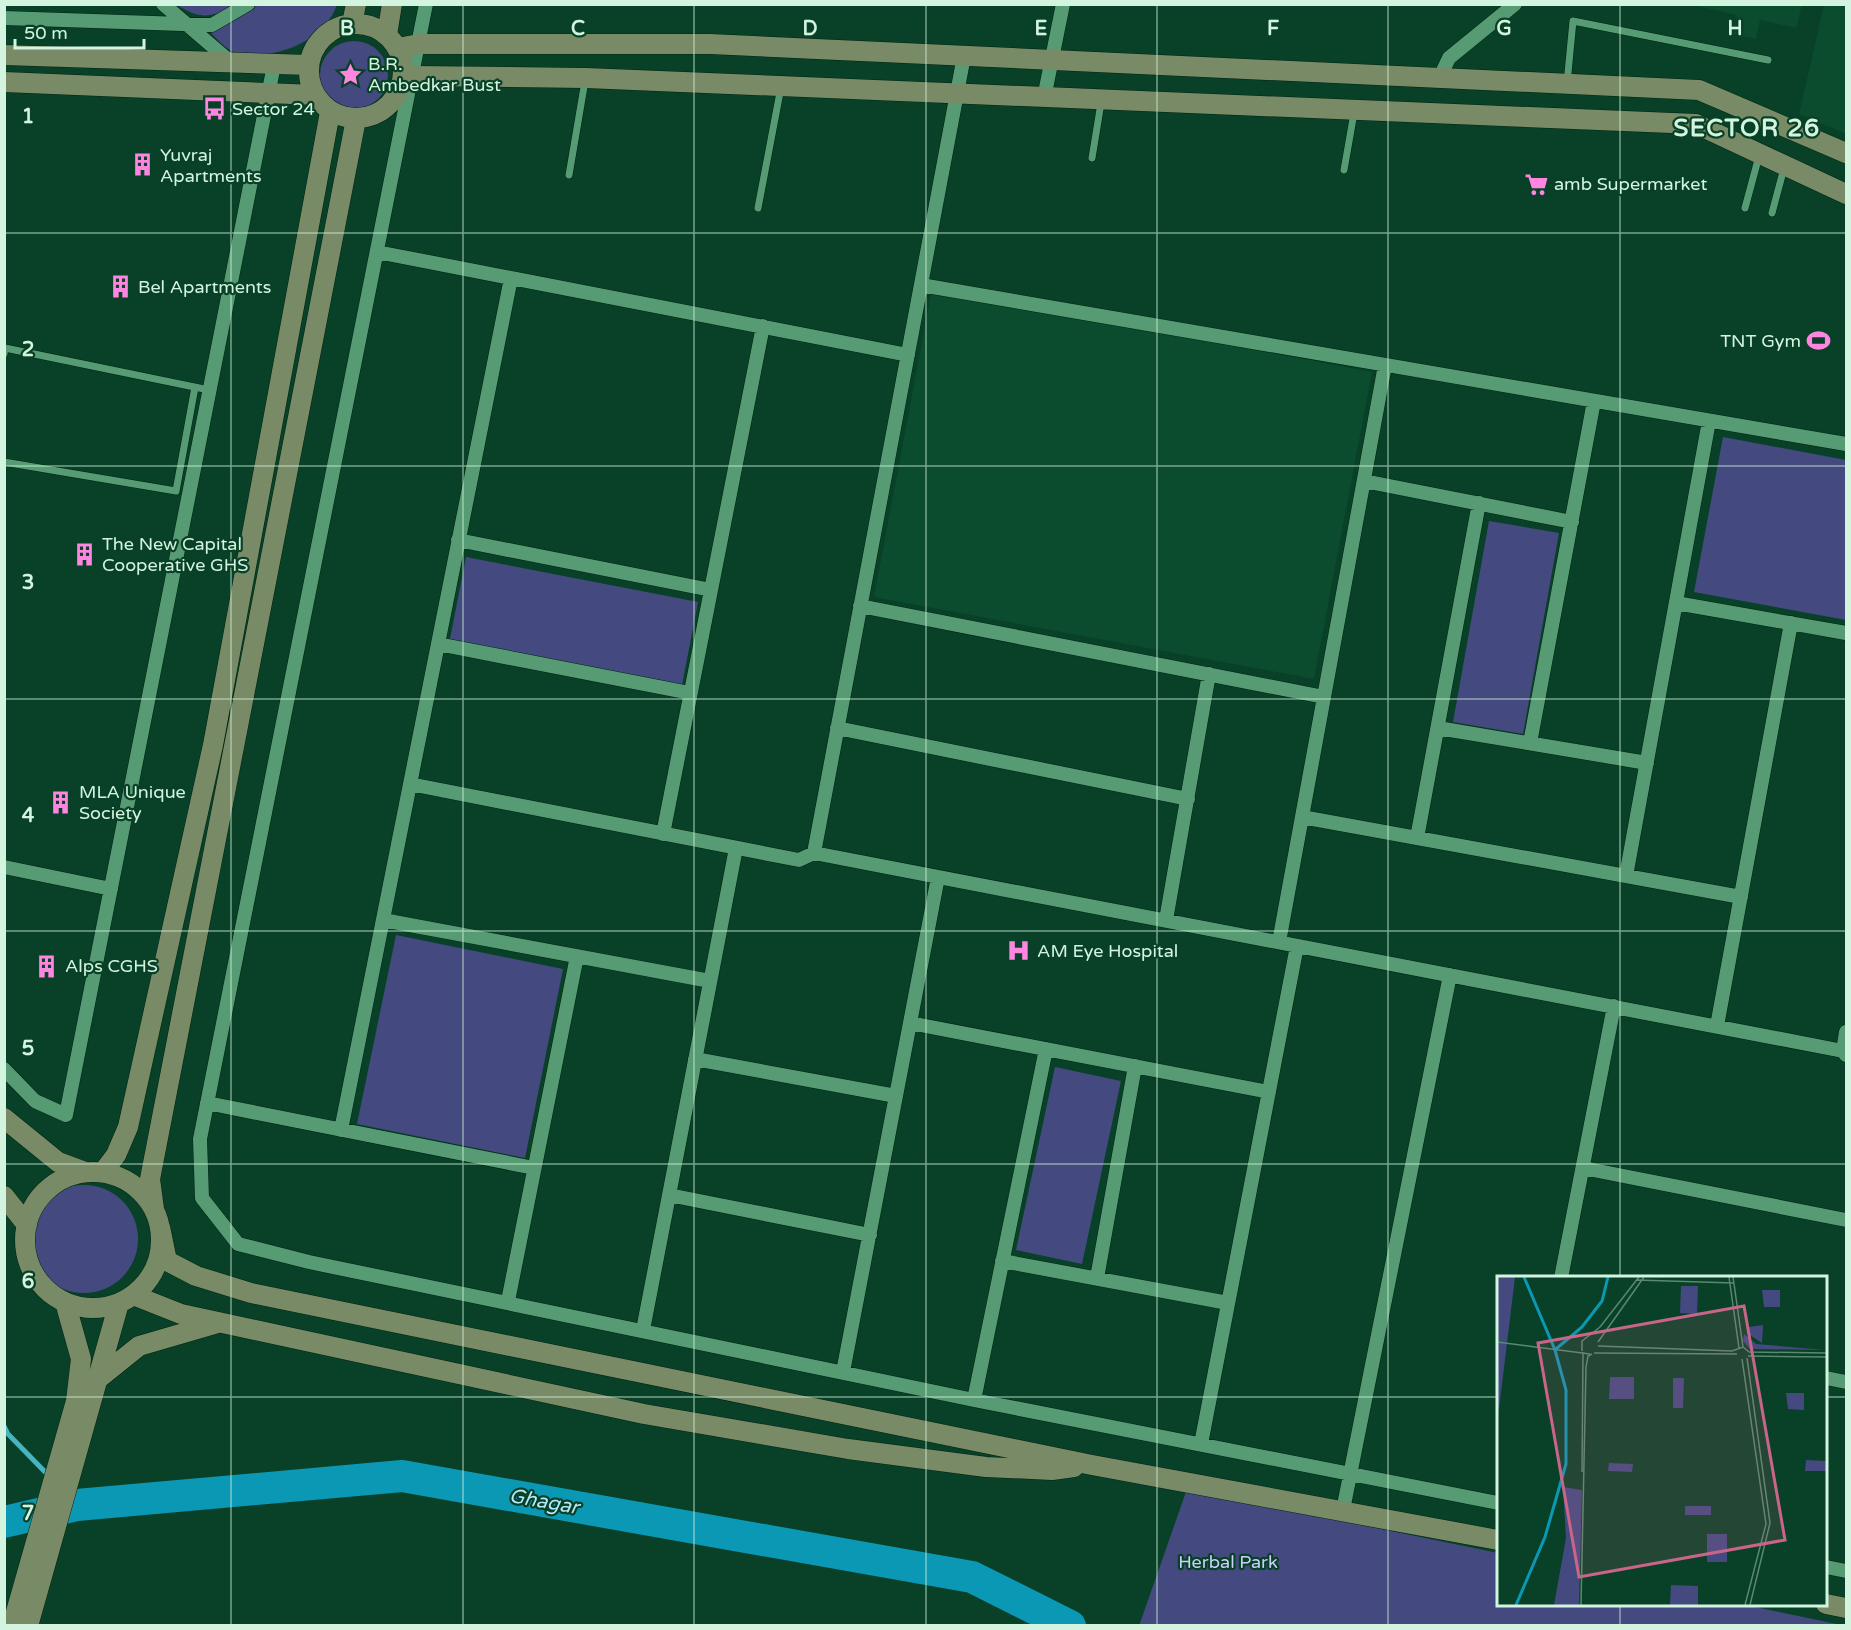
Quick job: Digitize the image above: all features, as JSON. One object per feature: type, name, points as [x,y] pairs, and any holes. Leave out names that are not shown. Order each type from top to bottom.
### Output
[{"type":"street","points":[[164,4],[167,10],[233,64]]},
{"type":"street","points":[[4,18],[212,25],[248,4]]},
{"type":"street","points":[[392,4],[392,42]]},
{"type":"street","points":[[426,4],[419,44],[408,80],[377,252],[200,1139],[202,1198],[238,1245],[309,1262],[508,1301],[974,1400],[1497,1503]]},
{"type":"street","points":[[1044,98],[1063,4]]},
{"type":"street","points":[[1440,77],[1449,58],[1515,4]]},
{"type":"street","points":[[354,14],[364,24],[392,42],[402,60],[408,80],[385,109],[371,117],[356,119],[330,112],[315,95],[309,81],[309,65],[314,50],[323,36],[354,14]]},
{"type":"street","points":[[392,42],[419,44],[710,44],[1699,90],[1846,153]]},
{"type":"street","points":[[4,55],[309,65]]},
{"type":"street","points":[[813,853],[964,56]]},
{"type":"street","points":[[4,1069],[36,1101],[66,1115],[274,64]]},
{"type":"street","points":[[408,80],[586,78],[1696,124],[1846,194]]},
{"type":"street","points":[[4,82],[315,95]]},
{"type":"street","points":[[330,112],[210,756],[128,1127],[116,1155],[94,1172],[59,1181],[44,1193],[33,1208],[27,1225],[25,1244],[32,1270],[43,1286],[74,1305],[101,1308],[126,1299],[148,1280],[157,1264],[161,1246],[150,1179],[356,119]]},
{"type":"street","points":[[377,252],[908,355]]},
{"type":"street","points":[[341,1130],[511,278]]},
{"type":"street","points":[[921,285],[1846,444]]},
{"type":"street","points":[[663,834],[763,326]]},
{"type":"street","points":[[1279,942],[1385,365]]},
{"type":"street","points":[[1530,743],[1594,401]]},
{"type":"street","points":[[1626,876],[1708,421]]},
{"type":"street","points":[[1364,481],[1572,522]]},
{"type":"street","points":[[1417,838],[1479,503]]},
{"type":"street","points":[[458,540],[711,590]]},
{"type":"street","points":[[1676,603],[1846,633]]},
{"type":"street","points":[[860,606],[1324,697]]},
{"type":"street","points":[[1717,1026],[1791,623]]},
{"type":"street","points":[[438,644],[690,693]]},
{"type":"street","points":[[1166,921],[1209,674]]},
{"type":"street","points":[[837,728],[1188,799]]},
{"type":"street","points":[[1438,728],[1647,763]]},
{"type":"street","points":[[410,784],[799,860],[813,853],[1614,1006],[1845,1053],[1846,1032]]},
{"type":"street","points":[[1302,817],[1741,897]]},
{"type":"street","points":[[643,1330],[736,848]]},
{"type":"street","points":[[4,867],[111,889]]},
{"type":"street","points":[[843,1372],[938,877]]},
{"type":"street","points":[[383,920],[710,981]]},
{"type":"street","points":[[1201,1444],[1297,946]]},
{"type":"street","points":[[508,1301],[577,956]]},
{"type":"street","points":[[1343,1510],[1450,975]]},
{"type":"street","points":[[1561,1276],[1614,1006]]},
{"type":"street","points":[[910,1023],[1269,1092]]},
{"type":"street","points":[[974,1400],[1046,1049]]},
{"type":"street","points":[[695,1059],[896,1096]]},
{"type":"street","points":[[1097,1278],[1135,1066]]},
{"type":"street","points":[[207,1103],[534,1168]]},
{"type":"street","points":[[4,1118],[58,1162],[129,1182],[144,1194],[157,1218],[167,1262],[223,1286],[1092,1465],[1497,1540]]},
{"type":"street","points":[[1583,1168],[1846,1220]]},
{"type":"street","points":[[669,1195],[870,1235]]},
{"type":"street","points":[[4,1196],[27,1225]]},
{"type":"street","points":[[1002,1261],[1228,1303]]},
{"type":"street","points":[[126,1299],[181,1314],[644,1414],[848,1449],[986,1467],[1052,1470],[1092,1465]]},
{"type":"street","points":[[28,1626],[112,1330],[126,1299]]},
{"type":"street","points":[[12,1626],[76,1401],[81,1359],[74,1305]]},
{"type":"street","points":[[98,1379],[139,1346],[224,1322]]},
{"type":"street","points":[[1827,1378],[1846,1382]]},
{"type":"street","points":[[1827,1567],[1846,1571]]},
{"type":"street","points":[[1827,1604],[1846,1608]]},
{"type":"lane","points":[[1567,83],[1574,21],[1768,60]]},
{"type":"lane","points":[[568,175],[586,78]]},
{"type":"lane","points":[[758,208],[782,87]]},
{"type":"lane","points":[[1092,158],[1101,100]]},
{"type":"lane","points":[[1344,170],[1354,111]]},
{"type":"lane","points":[[1745,208],[1759,154]]},
{"type":"lane","points":[[1772,213],[1784,165]]},
{"type":"lane","points":[[4,354],[5,348],[210,390]]},
{"type":"lane","points":[[4,462],[176,491],[195,387]]},
{"type":"shaded area","points":[[1692,5],[1802,5],[1796,28],[1760,20],[1756,39],[1733,34],[1737,15]]},
{"type":"shaded area","points":[[1824,5],[1846,5],[1846,134],[1799,114]]},
{"type":"shaded area","points":[[932,289],[1372,372],[1314,679],[874,597]]},
{"type":"green space","points":[[177,5],[234,5],[218,13],[205,16],[192,13]]},
{"type":"green space","points":[[258,5],[337,5],[331,18],[311,38],[270,54],[237,53],[224,46],[211,33]]},
{"type":"green space","points":[[354,41],[367,44],[378,51],[385,62],[388,75],[385,88],[378,99],[367,106],[354,109],[341,106],[330,99],[323,88],[320,75],[323,62],[330,51],[341,44]]},
{"type":"green space","points":[[1723,437],[1846,460],[1846,620],[1694,592]]},
{"type":"green space","points":[[1489,521],[1559,533],[1523,734],[1453,722]]},
{"type":"green space","points":[[466,557],[698,602],[682,685],[450,639]]},
{"type":"green space","points":[[396,935],[563,969],[525,1158],[357,1124]]},
{"type":"green space","points":[[1055,1067],[1121,1081],[1082,1264],[1016,1250]]},
{"type":"green space","points":[[84,1185],[105,1189],[122,1201],[134,1218],[138,1239],[134,1260],[122,1277],[105,1289],[84,1293],[63,1289],[46,1277],[34,1260],[30,1239],[34,1218],[46,1201],[63,1189]]},
{"type":"green space","name":"Herbal Park","points":[[1187,1489],[1497,1553],[1497,1606],[1751,1606],[1846,1626],[1139,1626]]},
{"type":"waterway","points":[[4,1426],[8,1434],[49,1476]]},
{"type":"waterway","name":"Ghagar","points":[[4,1522],[77,1505],[402,1476],[972,1577],[1070,1626]]},
{"type":"place","name":"B.R. Ambedkar Bust","points":[[350,74]]},
{"type":"place","name":"Sector 24","points":[[214,109]]},
{"type":"place","name":"Yuvraj Apartments","points":[[142,165]]},
{"type":"place","name":"amb Supermarket","points":[[1536,184]]},
{"type":"place","name":"Bel Apartments","points":[[120,287]]},
{"type":"place","name":"TNT Gym","points":[[1819,341]]},
{"type":"place","name":"The New Capital Cooperative GHS","points":[[84,554]]},
{"type":"place","name":"MLA Unique Society","points":[[61,802]]},
{"type":"place","name":"AM Eye Hospital","points":[[1019,951]]},
{"type":"place","name":"Alps CGHS","points":[[47,966]]},
{"type":"district","name":"SECTOR 26","points":[[1747,128]]}]
